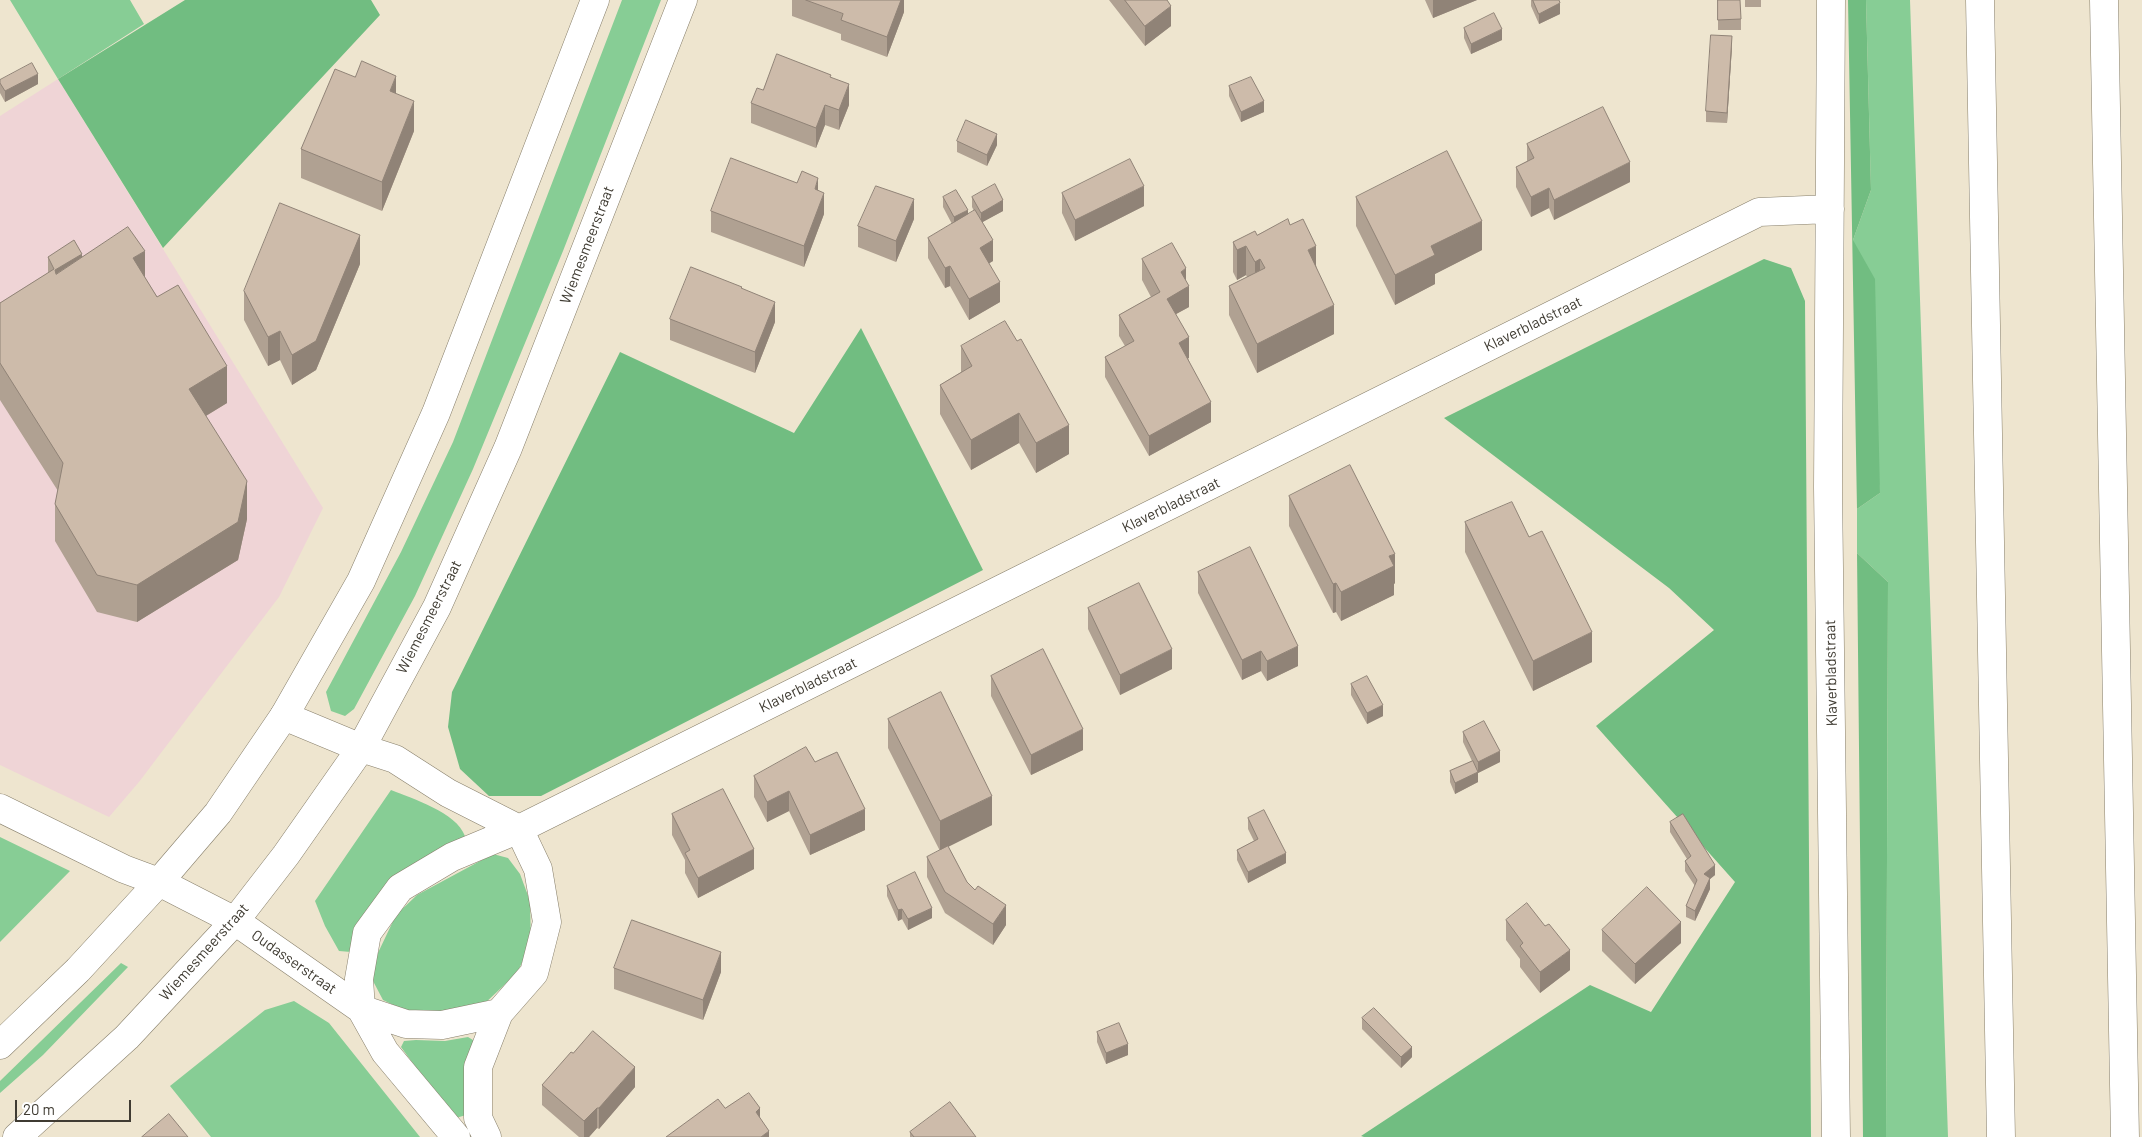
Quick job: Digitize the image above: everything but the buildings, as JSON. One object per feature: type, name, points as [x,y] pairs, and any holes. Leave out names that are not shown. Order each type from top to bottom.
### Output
[{"type":"main road","points":[[0,1045],[78,970],[159,882],[218,813],[284,716],[361,581],[436,414],[595,0]]},
{"type":"main road","name":"Wiemesmeerstraat","points":[[17,1137],[127,1037],[235,921],[286,855],[360,748],[437,607],[508,448],[683,0]]},
{"type":"main road","name":"Klaverbladstraat","points":[[1831,0],[1828,487],[1836,1137]]},
{"type":"main road","points":[[1980,0],[2001,1137]]},
{"type":"main road","points":[[2104,0],[2125,1137]]},
{"type":"main road","name":"Klaverbladstraat","points":[[362,1009],[359,979],[367,933],[400,888],[452,857],[519,829],[1759,212],[1830,209]]},
{"type":"main road","points":[[284,716],[360,748],[395,759],[448,793],[519,829],[538,869],[547,922],[534,973],[499,1013],[478,1067],[478,1118],[487,1137]]},
{"type":"main road","name":"Oudasserstraat","points":[[0,808],[124,869],[159,882],[235,921],[362,1009],[385,1052],[456,1137]]},
{"type":"main road","points":[[362,1009],[406,1024],[442,1025],[499,1013]]},
{"type":"shaded area","points":[[58,79],[323,508],[279,597],[139,782],[109,817],[0,765],[0,116]]},
{"type":"green space","points":[[10,0],[130,0],[144,24],[58,79]]},
{"type":"green space","points":[[185,0],[371,0],[380,15],[163,248],[58,79]]},
{"type":"green space","points":[[622,0],[661,0],[563,251],[473,469],[415,596],[354,709],[345,716],[331,711],[326,692],[401,552],[453,442]]},
{"type":"green space","points":[[1848,0],[1866,0],[1871,190],[1853,240],[1875,279],[1880,493],[1857,509]]},
{"type":"green space","points":[[1866,0],[1910,0],[1948,1137],[1886,1137],[1888,582],[1857,553],[1857,509],[1880,493],[1853,240],[1871,190]]},
{"type":"green space","points":[[1764,259],[1791,268],[1805,301],[1811,1137],[1361,1136],[1590,985],[1651,1012],[1735,882],[1596,726],[1714,630],[1669,588],[1444,418]]},
{"type":"green space","points":[[861,328],[983,570],[541,796],[489,796],[460,769],[448,727],[452,692],[620,352],[794,433]]},
{"type":"green space","points":[[1857,553],[1888,582],[1886,1137],[1863,1137]]},
{"type":"green space","points":[[391,790],[422,802],[443,813],[453,820],[465,836],[351,952],[339,951],[325,926],[315,901]]},
{"type":"green space","points":[[0,837],[70,871],[0,942]]},
{"type":"green space","points":[[493,854],[508,858],[520,874],[530,901],[531,944],[517,973],[482,1006],[416,1016],[383,1000],[373,981],[376,957],[396,915],[417,895]]},
{"type":"green space","points":[[121,963],[128,967],[43,1055],[0,1093],[0,1081]]},
{"type":"green space","points":[[294,1001],[329,1023],[420,1137],[211,1137],[170,1086],[265,1010]]},
{"type":"green space","points":[[468,1037],[473,1040],[477,1048],[467,1080],[466,1115],[456,1118],[439,1099],[401,1047],[404,1041],[445,1041]]}]
